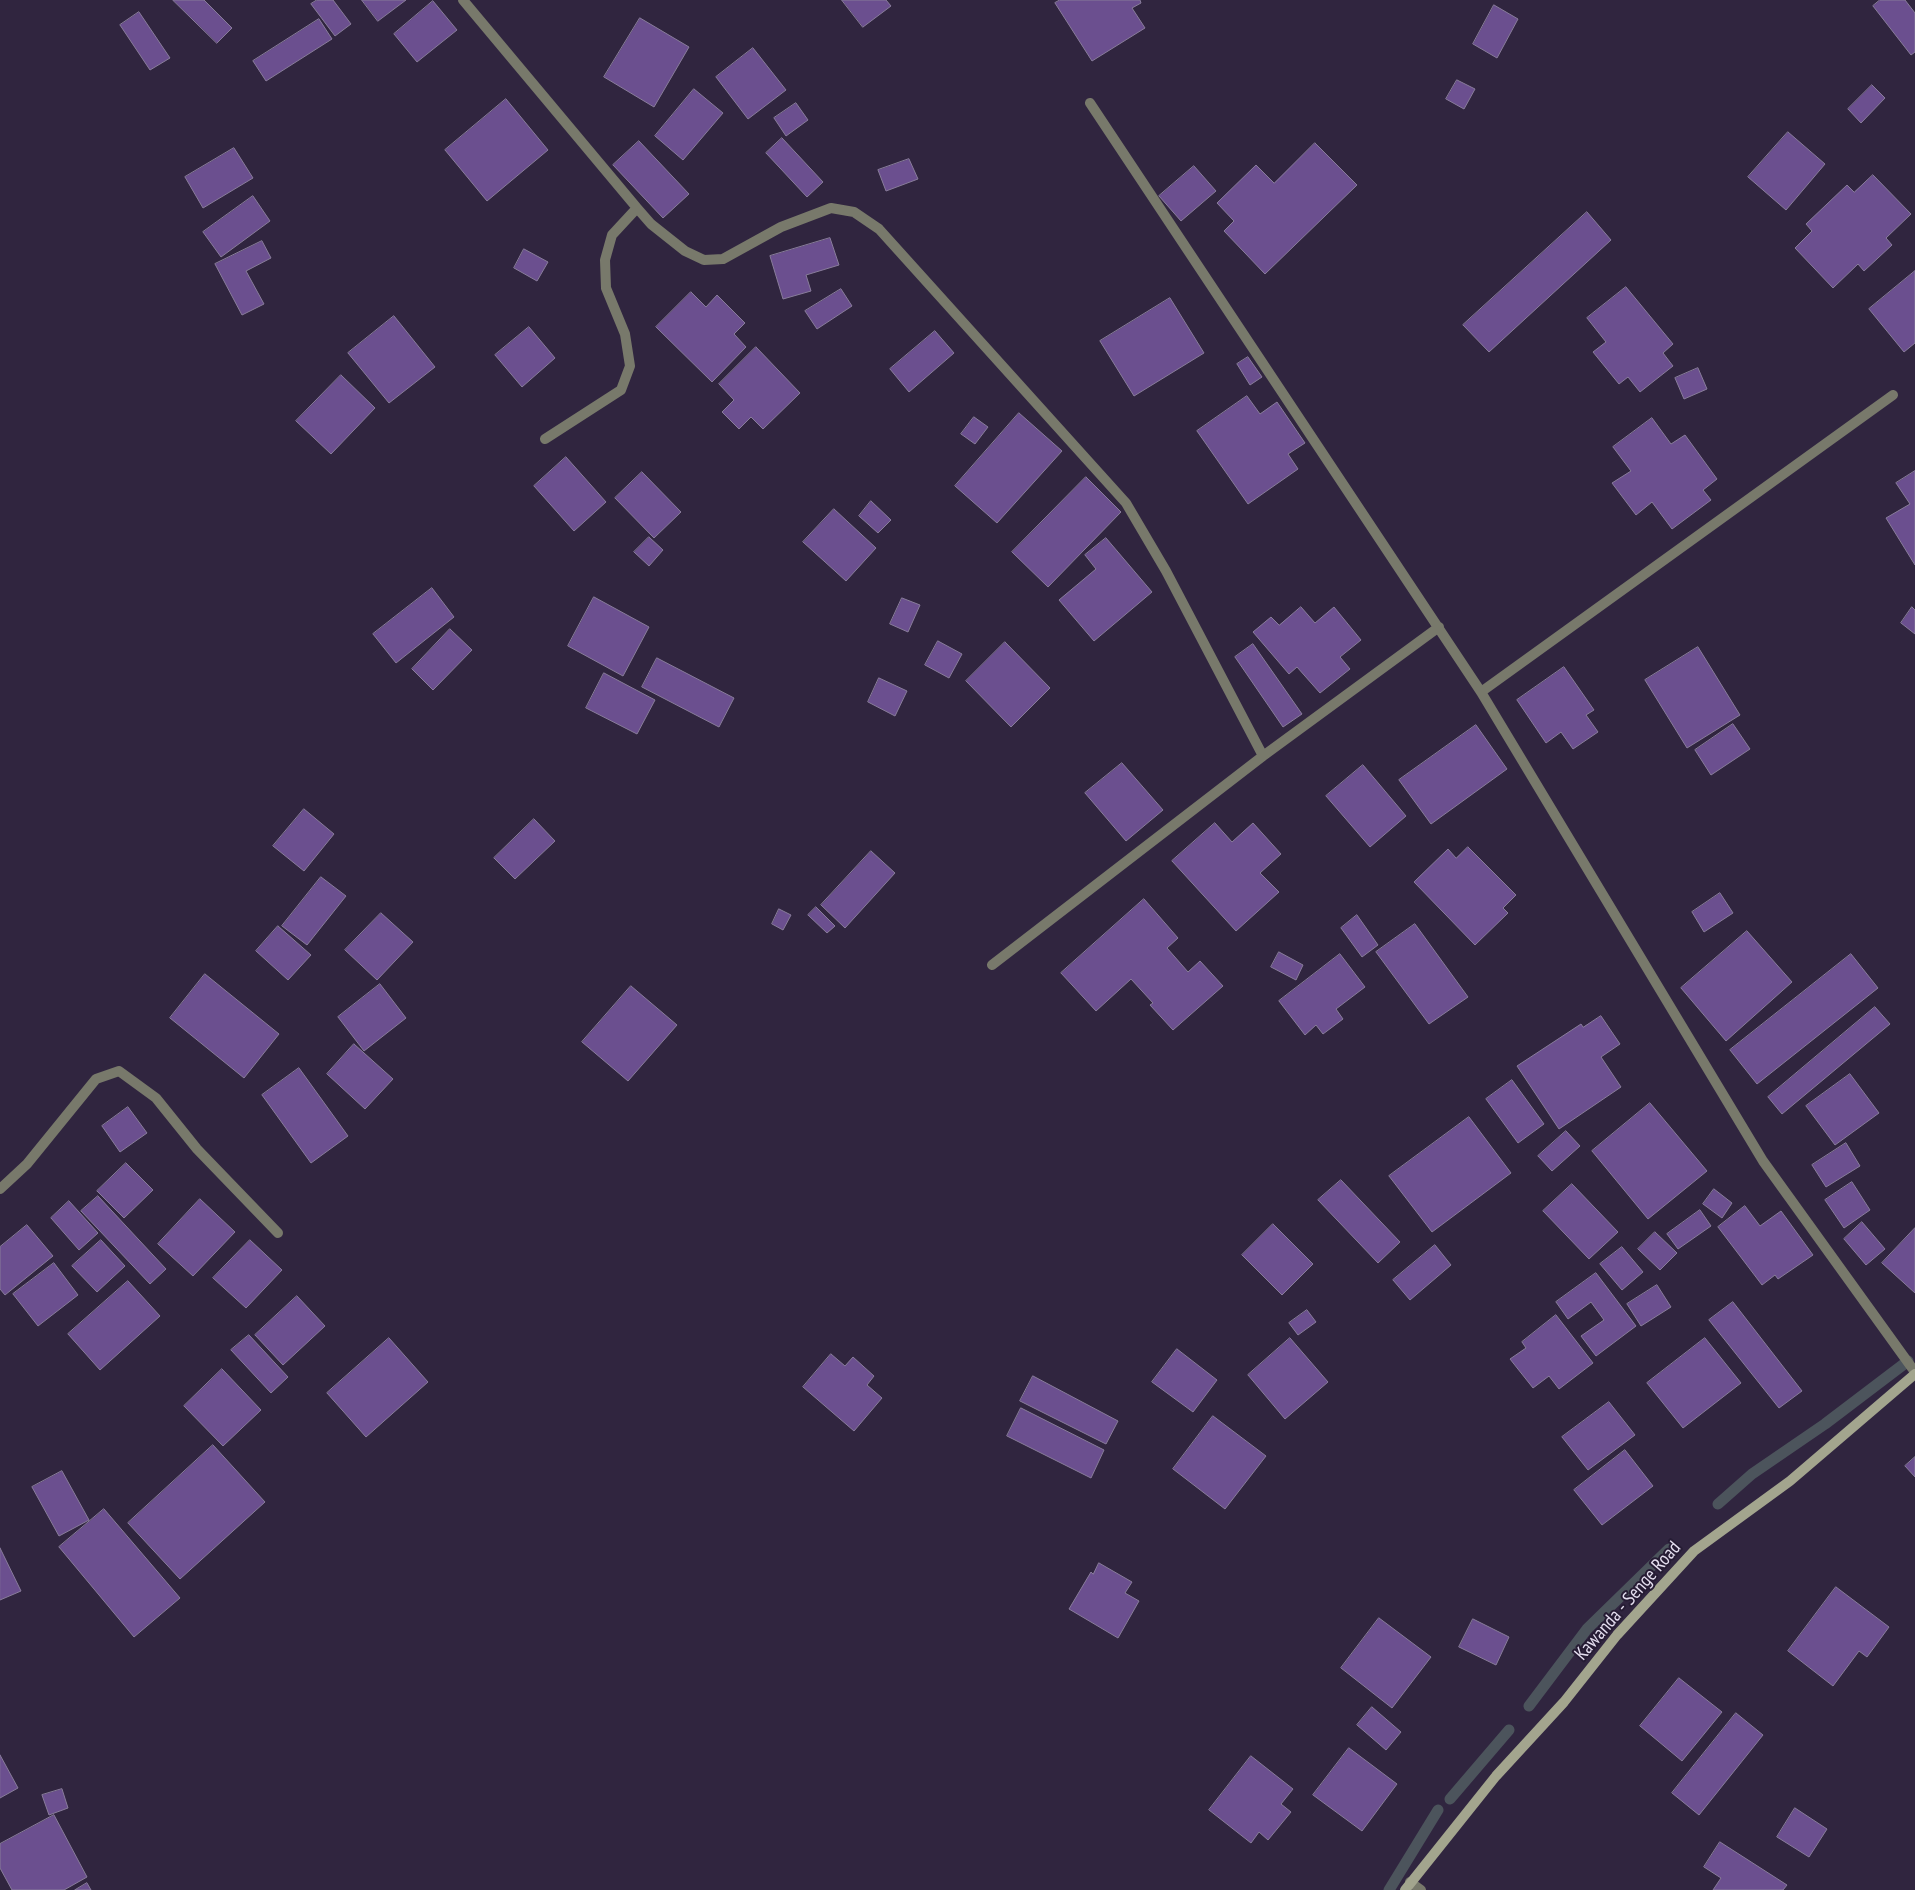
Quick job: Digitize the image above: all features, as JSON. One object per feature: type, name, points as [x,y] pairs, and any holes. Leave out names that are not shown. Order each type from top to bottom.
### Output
[{"type":"street","points":[[463,0],[651,224],[685,251],[704,260],[723,259],[781,227],[831,208],[854,212],[879,229],[1126,502],[1166,571],[1263,756]]},
{"type":"street","points":[[1090,103],[1481,692],[1763,1160],[1915,1373]]},
{"type":"street","points":[[545,440],[621,390],[630,366],[625,334],[606,288],[605,260],[612,235],[637,208]]},
{"type":"street","points":[[1481,692],[1893,395]]},
{"type":"street","points":[[992,965],[1263,756],[1439,627]]},
{"type":"street","points":[[0,1188],[27,1164],[96,1079],[119,1071],[156,1098],[197,1149],[278,1233]]},
{"type":"street","name":"Kawanda - Senge Road","points":[[1408,1886],[1496,1776],[1564,1702],[1618,1636],[1694,1551],[1790,1481],[1915,1373]]},
{"type":"street","points":[[1408,1886],[1421,1890]]},
{"type":"building","points":[[173,0],[204,0],[232,28],[217,43]]},
{"type":"building","points":[[317,0],[333,0],[351,24],[335,36],[311,4]]},
{"type":"building","points":[[362,0],[406,0],[378,21]]},
{"type":"building","points":[[842,0],[886,0],[891,6],[863,27]]},
{"type":"building","points":[[1060,0],[1140,0],[1141,3],[1132,8],[1145,28],[1092,61],[1055,3]]},
{"type":"building","points":[[1880,0],[1905,0],[1915,13],[1915,52],[1911,55],[1873,6]]},
{"type":"building","points":[[433,1],[457,30],[417,62],[394,34]]},
{"type":"building","points":[[1494,5],[1518,19],[1497,58],[1473,44]]},
{"type":"building","points":[[139,12],[170,58],[150,70],[120,25]]},
{"type":"building","points":[[640,18],[689,47],[654,107],[604,77]]},
{"type":"building","points":[[319,19],[332,39],[266,81],[253,61]]},
{"type":"building","points":[[753,48],[786,90],[748,119],[716,77]]},
{"type":"building","points":[[1457,80],[1475,89],[1464,109],[1446,99]]},
{"type":"building","points":[[1872,85],[1885,98],[1861,123],[1848,109]]},
{"type":"building","points":[[694,89],[723,113],[683,160],[655,136]]},
{"type":"building","points":[[506,99],[548,150],[487,201],[445,150]]},
{"type":"building","points":[[796,103],[808,120],[786,136],[774,118]]},
{"type":"building","points":[[1788,132],[1825,164],[1786,210],[1748,177]]},
{"type":"building","points":[[782,138],[823,182],[807,197],[766,153]]},
{"type":"building","points":[[639,141],[689,194],[663,218],[613,165]]},
{"type":"building","points":[[1315,143],[1357,185],[1265,274],[1224,231],[1234,221],[1217,203],[1256,165],[1274,183]]},
{"type":"building","points":[[234,148],[253,178],[203,208],[185,177]]},
{"type":"building","points":[[909,159],[918,179],[886,191],[878,170]]},
{"type":"building","points":[[1194,166],[1216,191],[1181,221],[1159,196]]},
{"type":"building","points":[[1873,175],[1911,214],[1886,238],[1892,245],[1864,271],[1858,264],[1833,288],[1795,248],[1812,231],[1806,224],[1847,185],[1854,192]]},
{"type":"building","points":[[253,196],[270,221],[221,257],[203,232]]},
{"type":"building","points":[[1587,212],[1611,240],[1489,352],[1463,325]]},
{"type":"building","points":[[830,238],[839,265],[806,275],[811,291],[783,299],[770,256]]},
{"type":"building","points":[[262,241],[271,258],[246,271],[264,304],[242,315],[215,264]]},
{"type":"building","points":[[524,249],[548,262],[537,281],[514,268]]},
{"type":"building","points":[[1915,271],[1915,343],[1904,352],[1869,309]]},
{"type":"building","points":[[1626,287],[1673,344],[1663,353],[1673,366],[1640,392],[1628,377],[1619,384],[1593,352],[1606,342],[1587,318]]},
{"type":"building","points":[[841,289],[852,306],[817,329],[805,311]]},
{"type":"building","points":[[691,292],[706,307],[717,295],[745,323],[734,334],[746,347],[712,382],[656,327]]},
{"type":"building","points":[[1170,298],[1204,353],[1134,396],[1100,341]]},
{"type":"building","points":[[394,316],[435,367],[389,403],[348,353]]},
{"type":"building","points":[[529,327],[555,358],[522,387],[495,355]]},
{"type":"building","points":[[935,331],[954,353],[909,392],[890,369]]},
{"type":"building","points":[[756,347],[800,393],[763,429],[751,417],[739,429],[722,412],[734,400],[719,384]]},
{"type":"building","points":[[1248,357],[1262,377],[1250,385],[1237,364]]},
{"type":"building","points":[[1698,368],[1707,389],[1684,399],[1675,378]]},
{"type":"building","points":[[341,375],[375,408],[331,454],[296,421]]},
{"type":"building","points":[[1247,396],[1260,414],[1277,402],[1305,443],[1288,454],[1298,469],[1248,504],[1197,431]]},
{"type":"building","points":[[1019,413],[1062,451],[997,523],[955,486]]},
{"type":"building","points":[[974,417],[988,427],[975,444],[961,434]]},
{"type":"building","points":[[1652,418],[1671,444],[1685,435],[1717,479],[1703,490],[1711,500],[1672,529],[1652,502],[1636,515],[1612,483],[1631,471],[1613,447]]},
{"type":"building","points":[[566,457],[606,502],[574,531],[534,486]]},
{"type":"building","points":[[1915,471],[1915,565],[1886,518],[1910,504],[1896,483]]},
{"type":"building","points":[[642,472],[681,512],[654,538],[615,498]]},
{"type":"building","points":[[1086,477],[1121,512],[1048,587],[1012,552]]},
{"type":"building","points":[[871,501],[891,520],[878,533],[859,516]]},
{"type":"building","points":[[834,509],[876,548],[846,581],[803,542]]},
{"type":"building","points":[[649,537],[663,550],[649,566],[634,552]]},
{"type":"building","points":[[1106,538],[1152,592],[1094,641],[1059,600],[1096,569],[1085,555]]},
{"type":"building","points":[[432,588],[454,617],[396,663],[373,634]]},
{"type":"building","points":[[594,597],[649,627],[623,676],[568,646]]},
{"type":"building","points":[[902,598],[920,605],[908,632],[890,624]]},
{"type":"building","points":[[1301,607],[1315,623],[1334,607],[1361,640],[1340,657],[1350,669],[1320,693],[1297,667],[1289,674],[1253,632],[1271,617],[1279,625]]},
{"type":"building","points":[[1912,607],[1915,610],[1915,634],[1901,623]]},
{"type":"building","points":[[450,629],[472,650],[433,690],[412,669]]},
{"type":"building","points":[[938,641],[962,654],[949,678],[925,665]]},
{"type":"building","points":[[1005,642],[1050,688],[1011,727],[966,681]]},
{"type":"building","points":[[1253,644],[1302,714],[1283,727],[1235,657]]},
{"type":"building","points":[[1698,647],[1740,715],[1687,748],[1645,680]]},
{"type":"building","points":[[657,658],[734,698],[719,727],[642,687]]},
{"type":"building","points":[[1564,667],[1594,710],[1586,715],[1598,732],[1573,749],[1561,732],[1546,743],[1517,700]]},
{"type":"building","points":[[604,673],[655,700],[637,734],[586,708]]},
{"type":"building","points":[[879,678],[907,691],[895,716],[868,702]]},
{"type":"building","points":[[1733,724],[1750,749],[1711,775],[1695,750]]},
{"type":"building","points":[[1476,725],[1507,769],[1431,824],[1399,780]]},
{"type":"building","points":[[1122,763],[1163,810],[1126,841],[1085,793]]},
{"type":"building","points":[[1363,765],[1406,816],[1370,847],[1326,796]]},
{"type":"building","points":[[304,809],[334,834],[304,871],[273,846]]},
{"type":"building","points":[[534,819],[555,841],[515,879],[494,858]]},
{"type":"building","points":[[1215,823],[1232,842],[1253,823],[1281,854],[1260,873],[1279,892],[1236,931],[1172,861]]},
{"type":"building","points":[[1468,847],[1516,895],[1503,908],[1508,913],[1475,945],[1414,882],[1448,849],[1456,858]]},
{"type":"building","points":[[871,851],[895,873],[845,928],[821,905]]},
{"type":"building","points":[[321,877],[346,896],[307,945],[282,926]]},
{"type":"building","points":[[1720,893],[1733,913],[1704,932],[1692,912]]},
{"type":"building","points":[[1144,899],[1178,938],[1167,948],[1188,972],[1200,961],[1223,986],[1173,1030],[1150,1005],[1153,1003],[1131,979],[1096,1011],[1061,973]]},
{"type":"building","points":[[816,907],[835,926],[827,933],[808,915]]},
{"type":"building","points":[[779,909],[791,915],[783,930],[772,924]]},
{"type":"building","points":[[381,913],[413,942],[377,980],[345,950]]},
{"type":"building","points":[[1357,915],[1378,945],[1362,957],[1341,928]]},
{"type":"building","points":[[1415,924],[1468,997],[1429,1024],[1376,952]]},
{"type":"building","points":[[278,926],[311,955],[288,980],[256,951]]},
{"type":"building","points":[[1747,931],[1792,982],[1726,1041],[1681,988]]},
{"type":"building","points":[[1279,952],[1303,965],[1296,980],[1271,967]]},
{"type":"building","points":[[1340,954],[1365,987],[1336,1009],[1343,1019],[1323,1034],[1316,1025],[1305,1035],[1279,1001]]},
{"type":"building","points":[[1851,954],[1878,988],[1757,1084],[1730,1050]]},
{"type":"building","points":[[205,974],[279,1034],[244,1078],[170,1018]]},
{"type":"building","points":[[380,984],[406,1018],[364,1051],[338,1017]]},
{"type":"building","points":[[631,986],[677,1025],[628,1081],[582,1042]]},
{"type":"building","points":[[1875,1007],[1890,1024],[1782,1114],[1768,1097]]},
{"type":"building","points":[[1601,1016],[1620,1044],[1601,1057],[1621,1087],[1559,1129],[1517,1066],[1581,1024],[1583,1027]]},
{"type":"building","points":[[354,1044],[393,1079],[365,1109],[327,1074]]},
{"type":"building","points":[[299,1068],[348,1136],[311,1163],[262,1095]]},
{"type":"building","points":[[1850,1074],[1879,1113],[1835,1145],[1806,1106]]},
{"type":"building","points":[[1512,1080],[1544,1124],[1518,1143],[1486,1099]]},
{"type":"building","points":[[1650,1103],[1707,1171],[1648,1219],[1592,1151]]},
{"type":"building","points":[[128,1107],[147,1133],[120,1152],[102,1126]]},
{"type":"building","points":[[1469,1117],[1511,1173],[1432,1232],[1389,1176]]},
{"type":"building","points":[[1566,1131],[1580,1146],[1552,1171],[1538,1156]]},
{"type":"building","points":[[1846,1143],[1860,1166],[1826,1187],[1812,1165]]},
{"type":"building","points":[[126,1163],[153,1190],[124,1218],[97,1191]]},
{"type":"building","points":[[1341,1180],[1400,1242],[1378,1263],[1318,1200]]},
{"type":"building","points":[[1852,1182],[1870,1210],[1844,1228],[1825,1200]]},
{"type":"building","points":[[1572,1184],[1618,1232],[1589,1259],[1543,1211]]},
{"type":"building","points":[[1714,1189],[1732,1203],[1722,1218],[1703,1204]]},
{"type":"building","points":[[98,1196],[166,1269],[150,1284],[81,1211]]},
{"type":"building","points":[[200,1199],[235,1232],[193,1276],[158,1244]]},
{"type":"building","points":[[69,1201],[98,1233],[79,1250],[51,1218]]},
{"type":"building","points":[[1745,1206],[1760,1226],[1781,1211],[1813,1255],[1778,1279],[1775,1275],[1762,1285],[1718,1227]]},
{"type":"building","points":[[1700,1210],[1711,1226],[1678,1249],[1667,1234]]},
{"type":"building","points":[[1862,1222],[1885,1249],[1866,1265],[1844,1239]]},
{"type":"building","points":[[1273,1224],[1313,1264],[1282,1295],[1242,1255]]},
{"type":"building","points":[[27,1225],[53,1256],[5,1295],[0,1289],[0,1247]]},
{"type":"building","points":[[1915,1228],[1915,1293],[1882,1263]]},
{"type":"building","points":[[1655,1232],[1677,1253],[1660,1270],[1638,1249]]},
{"type":"building","points":[[101,1240],[125,1266],[97,1292],[72,1266]]},
{"type":"building","points":[[250,1240],[282,1270],[246,1308],[213,1278]]},
{"type":"building","points":[[1435,1245],[1451,1265],[1410,1300],[1393,1280]]},
{"type":"building","points":[[1622,1247],[1643,1272],[1622,1290],[1600,1264]]},
{"type":"building","points":[[54,1263],[78,1295],[38,1326],[13,1294]]},
{"type":"building","points":[[1596,1273],[1636,1326],[1596,1356],[1581,1336],[1604,1320],[1591,1302],[1568,1319],[1556,1302]]},
{"type":"building","points":[[128,1281],[160,1316],[100,1370],[68,1334]]},
{"type":"building","points":[[1657,1285],[1671,1307],[1641,1326],[1627,1304]]},
{"type":"building","points":[[297,1296],[325,1326],[283,1365],[255,1335]]},
{"type":"building","points":[[1733,1302],[1802,1391],[1779,1408],[1709,1320]]},
{"type":"building","points":[[1307,1310],[1316,1322],[1298,1335],[1289,1323]]},
{"type":"building","points":[[1556,1315],[1593,1363],[1559,1389],[1549,1376],[1533,1388],[1510,1359],[1526,1348],[1522,1342]]},
{"type":"building","points":[[249,1335],[288,1377],[271,1393],[231,1350]]},
{"type":"building","points":[[389,1338],[428,1382],[366,1437],[327,1393]]},
{"type":"building","points":[[1290,1338],[1328,1382],[1285,1419],[1248,1375]]},
{"type":"building","points":[[1705,1338],[1741,1383],[1683,1428],[1647,1383]]},
{"type":"building","points":[[1177,1349],[1217,1380],[1193,1412],[1152,1382]]},
{"type":"building","points":[[831,1354],[845,1366],[853,1357],[874,1376],[867,1385],[882,1398],[854,1431],[803,1387]]},
{"type":"building","points":[[222,1369],[261,1410],[223,1446],[184,1406]]},
{"type":"building","points":[[1033,1376],[1118,1421],[1106,1444],[1020,1401]]},
{"type":"building","points":[[1609,1402],[1635,1435],[1588,1470],[1562,1437]]},
{"type":"building","points":[[1021,1408],[1104,1450],[1091,1478],[1007,1436]]},
{"type":"building","points":[[1213,1416],[1266,1456],[1225,1509],[1173,1469]]},
{"type":"building","points":[[213,1445],[265,1502],[180,1579],[128,1523]]},
{"type":"building","points":[[1625,1450],[1653,1486],[1602,1525],[1574,1490]]},
{"type":"building","points":[[1915,1457],[1915,1477],[1905,1466]]},
{"type":"building","points":[[62,1471],[89,1520],[59,1536],[32,1487]]},
{"type":"building","points":[[104,1509],[180,1598],[134,1637],[59,1547]]},
{"type":"building","points":[[0,1548],[21,1591],[0,1600]]},
{"type":"building","points":[[1099,1563],[1132,1582],[1125,1593],[1139,1601],[1118,1638],[1069,1609],[1091,1572],[1093,1574]]},
{"type":"building","points":[[1836,1587],[1889,1627],[1867,1657],[1859,1651],[1833,1686],[1788,1651]]},
{"type":"building","points":[[1379,1618],[1431,1657],[1392,1708],[1341,1668]]},
{"type":"building","points":[[1473,1619],[1509,1637],[1496,1665],[1459,1647]]},
{"type":"building","points":[[1679,1678],[1722,1712],[1682,1761],[1640,1726]]},
{"type":"building","points":[[1372,1707],[1401,1732],[1386,1750],[1357,1725]]},
{"type":"building","points":[[1736,1713],[1763,1735],[1699,1815],[1672,1793]]},
{"type":"building","points":[[1349,1748],[1397,1784],[1362,1831],[1313,1795]]},
{"type":"building","points":[[0,1755],[18,1788],[0,1798]]},
{"type":"building","points":[[1251,1756],[1293,1789],[1281,1804],[1291,1812],[1268,1840],[1259,1832],[1251,1843],[1209,1810]]},
{"type":"building","points":[[62,1789],[68,1808],[49,1815],[42,1795]]},
{"type":"building","points":[[1795,1808],[1827,1829],[1809,1857],[1777,1837]]},
{"type":"building","points":[[54,1815],[87,1877],[64,1890],[12,1890],[0,1868],[0,1844]]},
{"type":"building","points":[[1720,1842],[1787,1885],[1783,1890],[1713,1890],[1721,1878],[1704,1867]]},
{"type":"building","points":[[87,1883],[91,1890],[75,1890]]},
{"type":"waterway","points":[[1718,1504],[1752,1474],[1825,1424],[1908,1361]]},
{"type":"waterway","points":[[1529,1706],[1587,1629],[1669,1549]]},
{"type":"waterway","points":[[1450,1799],[1509,1730]]},
{"type":"waterway","points":[[1389,1890],[1438,1810]]}]
